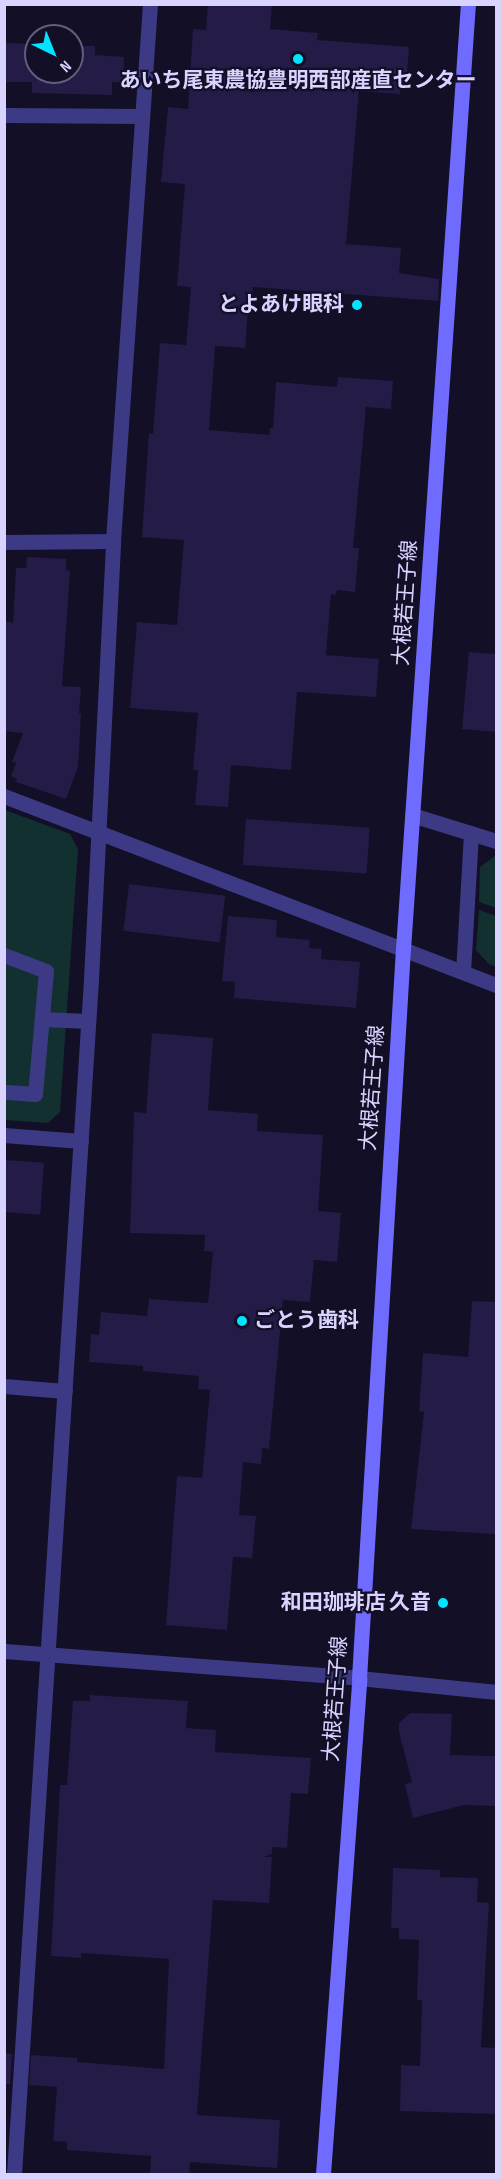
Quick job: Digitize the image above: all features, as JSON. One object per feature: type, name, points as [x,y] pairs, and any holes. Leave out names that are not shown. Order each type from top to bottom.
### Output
[{"type":"street","points":[[14,2175],[100,833],[113,542],[150,4]]},
{"type":"street","name":"大根若王子線","points":[[323,2175],[359,1678],[403,949],[468,4]]},
{"type":"street","points":[[4,115],[142,116]]},
{"type":"street","points":[[4,542],[113,542]]},
{"type":"street","points":[[4,796],[496,985]]},
{"type":"street","points":[[412,815],[496,841]]},
{"type":"street","points":[[463,972],[471,833]]},
{"type":"street","points":[[4,955],[46,970],[35,1094],[4,1092]]},
{"type":"street","points":[[42,1019],[88,1021]]},
{"type":"street","points":[[4,1135],[81,1141]]},
{"type":"street","points":[[4,1386],[65,1391]]},
{"type":"street","points":[[4,1651],[359,1678],[496,1692]]},
{"type":"green space","points":[[5,810],[70,834],[78,849],[60,1112],[48,1123],[5,1120]]},
{"type":"green space","points":[[496,855],[496,908],[479,902],[480,867]]},
{"type":"green space","points":[[479,910],[496,916],[496,967],[489,964],[476,950]]},
{"type":"building","points":[[208,4],[272,4],[270,29],[318,33],[317,40],[409,47],[407,74],[402,73],[400,94],[359,91],[346,244],[401,248],[399,273],[439,279],[438,301],[253,287],[251,311],[248,311],[245,348],[215,346],[209,430],[269,435],[270,428],[273,428],[276,382],[337,387],[338,377],[393,381],[391,409],[366,407],[353,548],[359,548],[355,592],[337,590],[336,595],[331,594],[326,655],[379,659],[376,697],[297,692],[291,770],[231,765],[228,807],[195,805],[198,770],[193,770],[198,713],[130,708],[137,622],[177,625],[184,540],[142,537],[149,433],[153,434],[160,343],[186,345],[191,287],[177,286],[185,184],[161,182],[168,107],[188,109],[193,29],[206,30]]},
{"type":"building","points":[[4,43],[24,44],[24,82],[4,82]]},
{"type":"building","points":[[84,46],[95,46],[95,55],[124,57],[123,83],[112,82],[112,95],[32,93],[32,84],[84,84]]},
{"type":"building","points":[[27,557],[66,559],[66,570],[70,571],[62,686],[81,687],[79,713],[81,714],[78,767],[66,799],[16,782],[17,779],[11,776],[16,763],[12,762],[23,733],[4,731],[4,621],[13,623],[16,568],[26,568]]},
{"type":"building","points":[[469,652],[496,654],[496,732],[462,729]]},
{"type":"building","points":[[246,819],[370,828],[366,874],[243,865]]},
{"type":"building","points":[[129,884],[225,896],[220,942],[123,931]]},
{"type":"building","points":[[228,916],[277,920],[276,937],[310,940],[309,948],[322,949],[321,959],[360,962],[356,1008],[234,998],[235,982],[222,981]]},
{"type":"building","points":[[152,1033],[213,1038],[208,1110],[258,1114],[257,1131],[323,1135],[318,1211],[341,1213],[337,1262],[314,1260],[310,1302],[283,1300],[269,1449],[262,1448],[261,1464],[243,1462],[239,1515],[256,1516],[252,1558],[233,1557],[227,1630],[166,1625],[177,1476],[202,1478],[210,1390],[198,1389],[199,1376],[143,1371],[143,1366],[89,1362],[91,1334],[99,1335],[101,1312],[147,1316],[149,1299],[208,1303],[213,1252],[204,1251],[205,1235],[130,1233],[134,1112],[146,1113]]},
{"type":"building","points":[[4,1160],[44,1163],[40,1215],[4,1212]]},
{"type":"building","points":[[472,1301],[496,1302],[496,1534],[411,1529],[424,1412],[419,1411],[423,1353],[468,1357]]},
{"type":"building","points":[[90,1695],[188,1701],[186,1728],[216,1730],[215,1752],[311,1758],[308,1794],[291,1793],[287,1848],[272,1847],[272,1854],[264,1857],[272,1857],[269,1903],[213,1900],[197,2115],[280,2120],[277,2168],[190,2162],[189,2175],[150,2175],[151,2156],[67,2150],[67,2142],[53,2141],[57,2087],[29,2085],[31,2055],[77,2058],[77,2062],[164,2069],[169,1959],[81,1953],[81,1958],[51,1956],[60,1785],[67,1785],[73,1701],[90,1701]]},
{"type":"building","points":[[410,1713],[452,1714],[450,1755],[496,1756],[496,1806],[464,1805],[413,1818],[405,1784],[412,1782],[399,1732],[399,1723]]},
{"type":"building","points":[[393,1868],[440,1870],[440,1877],[478,1878],[477,1902],[489,1903],[481,2047],[496,2048],[496,2114],[400,2111],[401,2065],[420,2066],[422,2000],[417,2000],[419,1940],[399,1939],[399,1928],[391,1928]]},
{"type":"building","points":[[4,2053],[12,2054],[10,2084],[4,2084]]},
{"type":"place","name":"あいち尾東農協豊明西部産直センター","points":[[298,59]]},
{"type":"place","name":"とよあけ眼科","points":[[357,305]]},
{"type":"place","name":"ごとう歯科","points":[[242,1321]]},
{"type":"place","name":"和田珈琲店 久音","points":[[443,1603]]}]
